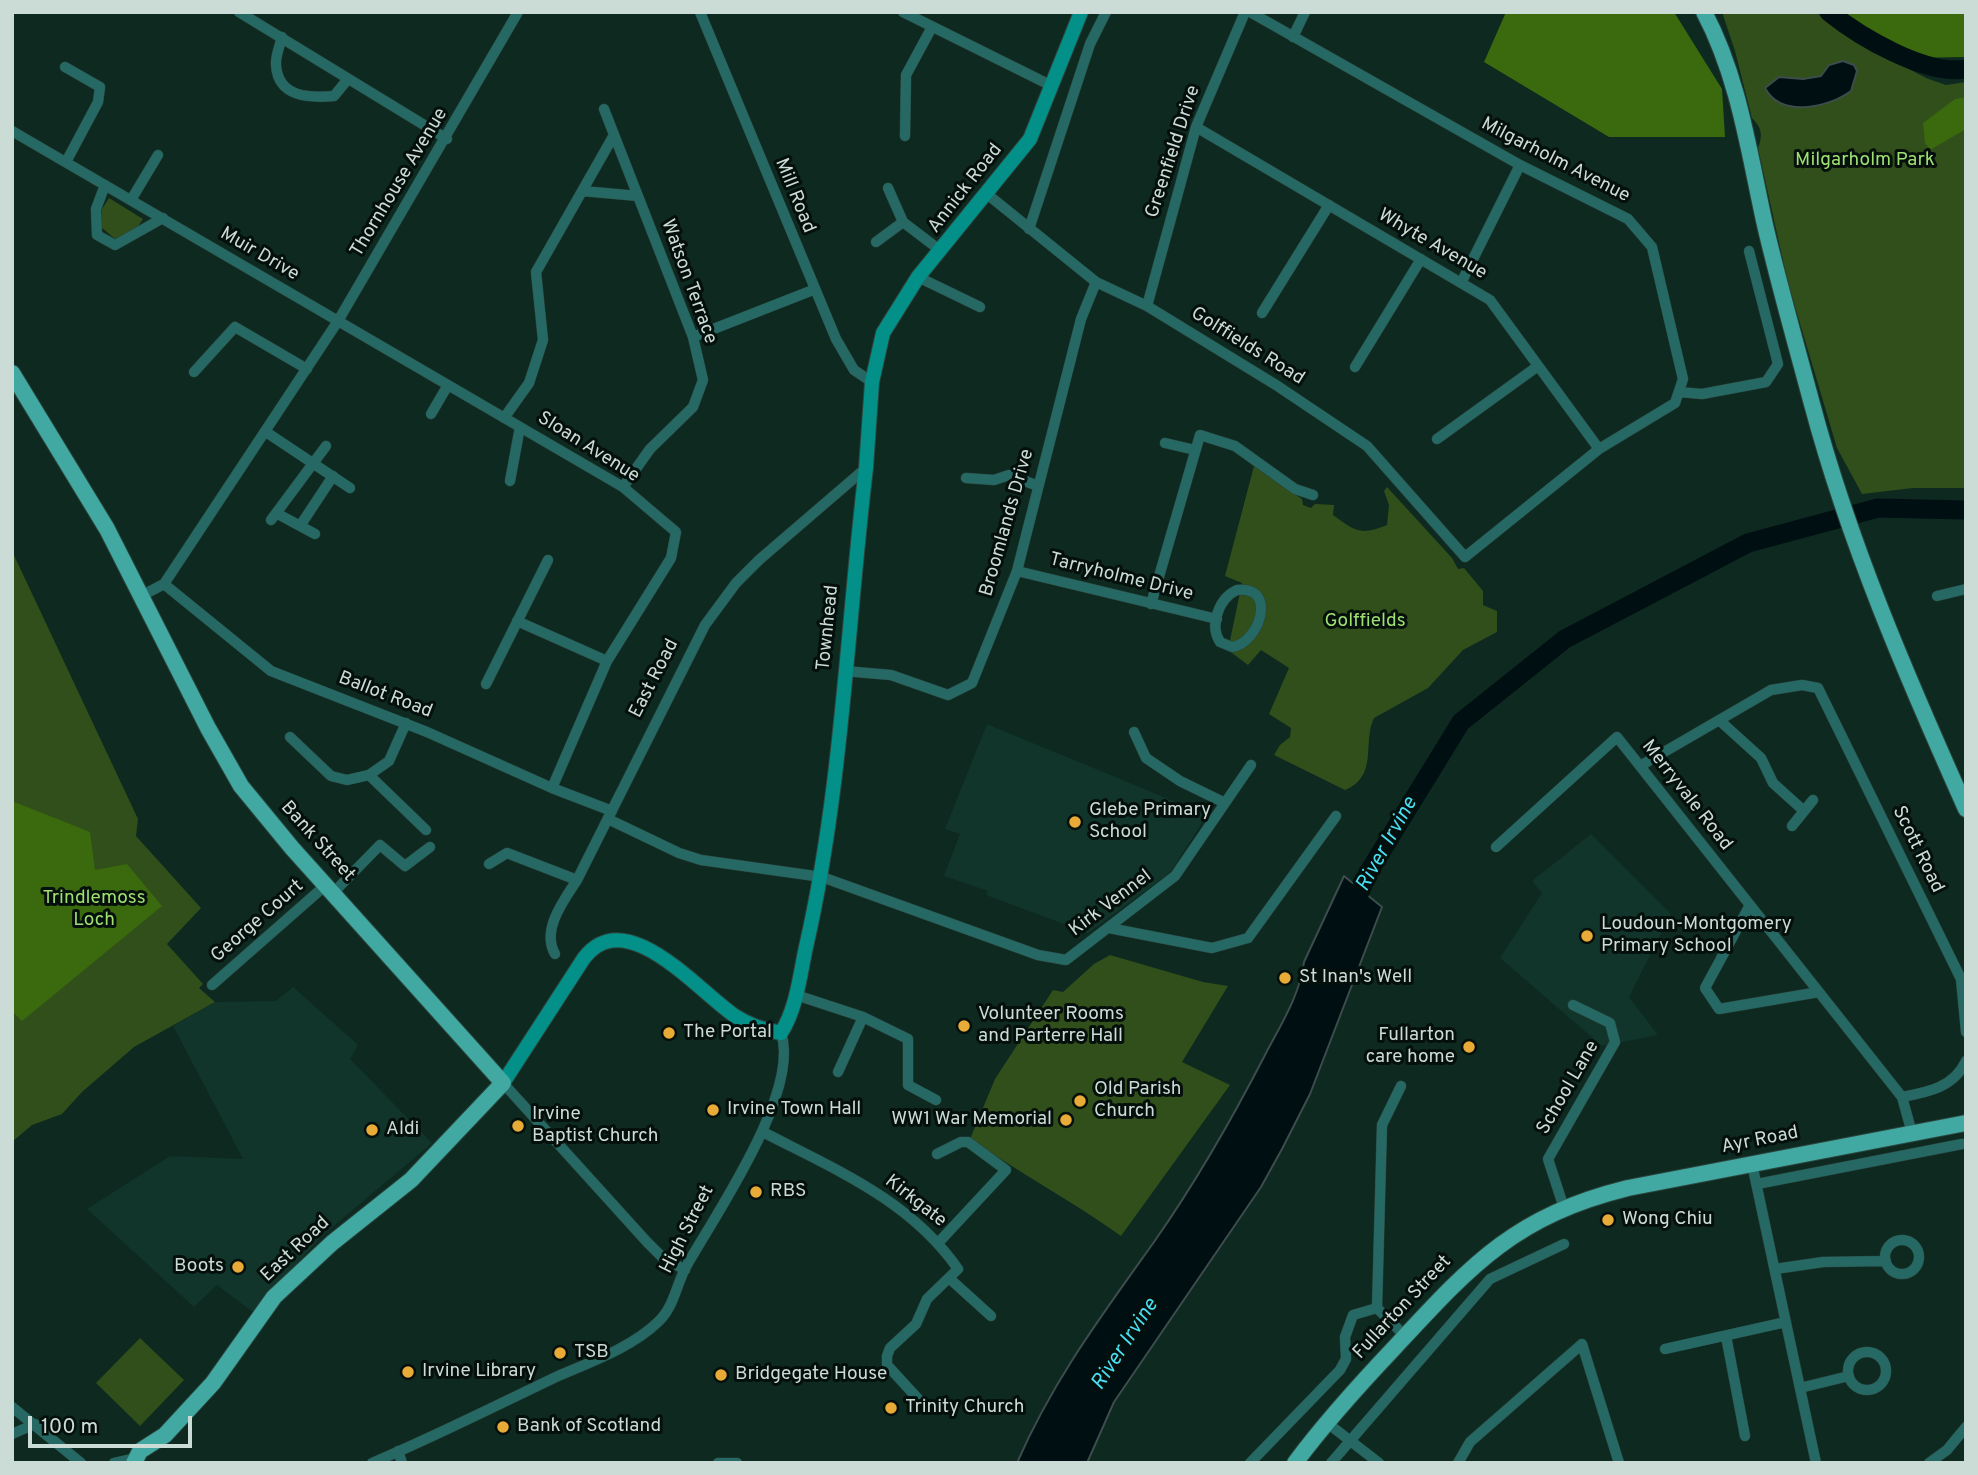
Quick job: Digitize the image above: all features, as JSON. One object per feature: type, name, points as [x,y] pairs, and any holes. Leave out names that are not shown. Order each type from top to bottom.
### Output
[{"type":"main road","name":"Annick Road","points":[[872,382],[883,333],[918,277],[942,251],[1030,139],[1081,12]]},
{"type":"main road","points":[[1704,12],[1717,37],[1736,92],[1768,237],[1835,477],[1898,657],[1966,809]]},
{"type":"main road","name":"Bank Street","points":[[12,373],[107,529],[241,786],[503,1083]]},
{"type":"main road","name":"Townhead","points":[[822,877],[866,468],[872,382]]},
{"type":"main road","name":"High Street","points":[[781,1032],[796,995],[822,877]]},
{"type":"main road","points":[[503,1083],[584,958],[593,947],[611,938],[640,945],[736,1017],[755,1027],[781,1032]]},
{"type":"main road","name":"East Road","points":[[135,1461],[140,1451],[165,1435],[213,1383],[274,1297],[323,1250],[411,1180],[503,1083]]},
{"type":"main road","name":"Ayr Road","points":[[1564,1208],[1582,1199],[1628,1188],[1963,1124]]},
{"type":"main road","name":"Fullarton Street","points":[[1295,1463],[1326,1422],[1484,1255],[1526,1226],[1564,1208]]},
{"type":"street","points":[[239,12],[447,138]]},
{"type":"street","name":"Thornhouse Avenue","points":[[141,596],[164,584],[338,321],[518,12]]},
{"type":"street","name":"Mill Road","points":[[700,12],[813,290],[844,356],[859,375],[872,382]]},
{"type":"street","points":[[903,12],[1050,85]]},
{"type":"street","points":[[1029,229],[1090,44],[1106,12]]},
{"type":"street","name":"Milgarholm Avenue","points":[[1247,12],[1520,165],[1628,219],[1651,247],[1683,379],[1679,392]]},
{"type":"street","name":"Greenfield Drive","points":[[1147,306],[1196,127],[1247,12]]},
{"type":"street","points":[[1293,37],[1305,12]]},
{"type":"street","points":[[905,136],[906,75],[932,27]]},
{"type":"street","points":[[282,37],[275,66],[287,89],[307,98],[334,96],[348,79]]},
{"type":"street","points":[[65,66],[100,87],[98,102],[66,162]]},
{"type":"street","name":"Watson Terrace","points":[[604,109],[693,337],[703,380],[693,407],[650,449],[624,487]]},
{"type":"street","name":"Whyte Avenue","points":[[1196,127],[1490,300],[1599,449]]},
{"type":"street","name":"Muir Drive","points":[[12,131],[338,321]]},
{"type":"street","points":[[504,418],[528,383],[543,340],[536,272],[614,135]]},
{"type":"street","points":[[131,200],[158,155]]},
{"type":"street","points":[[1461,283],[1520,165]]},
{"type":"street","points":[[105,185],[96,209],[97,235],[115,245],[163,218]]},
{"type":"street","points":[[888,188],[903,222],[942,251]]},
{"type":"street","points":[[582,191],[638,196]]},
{"type":"street","name":"Golffields Road","points":[[987,194],[1096,282],[1147,306],[1276,385],[1367,446],[1465,557],[1599,449]]},
{"type":"street","points":[[1262,313],[1329,205]]},
{"type":"street","points":[[876,242],[903,222]]},
{"type":"street","points":[[1599,449],[1675,403],[1679,392],[1702,394],[1766,382],[1778,364],[1749,251]]},
{"type":"street","points":[[1355,367],[1421,259]]},
{"type":"street","points":[[918,277],[980,307]]},
{"type":"street","name":"Broomlands Drive","points":[[844,671],[891,675],[948,695],[972,683],[1017,571],[1081,319],[1096,282]]},
{"type":"street","points":[[693,337],[813,290]]},
{"type":"street","name":"Sloan Avenue","points":[[338,321],[624,487],[676,533],[671,558],[607,661],[552,788]]},
{"type":"street","points":[[194,372],[235,327],[307,369]]},
{"type":"street","points":[[1437,439],[1538,366]]},
{"type":"street","points":[[431,414],[448,385]]},
{"type":"street","points":[[510,481],[520,427]]},
{"type":"street","points":[[266,432],[350,488]]},
{"type":"street","points":[[1151,604],[1199,435],[1236,446],[1295,489],[1313,495]]},
{"type":"street","points":[[1164,443],[1195,450]]},
{"type":"street","points":[[315,534],[273,516],[326,446]]},
{"type":"street","name":"East Road","points":[[555,954],[551,947],[557,911],[578,880],[705,625],[732,588],[759,560],[866,468]]},
{"type":"street","points":[[967,478],[994,480],[1009,475],[1038,486]]},
{"type":"street","points":[[300,526],[333,476]]},
{"type":"street","points":[[486,684],[548,561]]},
{"type":"street","name":"Tarryholme Drive","points":[[1017,571],[1217,619]]},
{"type":"street","name":"Ballot Road","points":[[164,584],[271,671],[406,723],[610,815]]},
{"type":"street","points":[[1937,596],[1966,589]]},
{"type":"street","points":[[1237,590],[1251,591],[1262,604],[1261,616],[1247,641],[1236,647],[1220,642],[1214,629],[1217,619],[1223,601],[1237,590]]},
{"type":"street","points":[[517,621],[607,661]]},
{"type":"street","name":"Scott Road","points":[[1719,720],[1771,690],[1802,685],[1818,688],[1961,979],[1966,1032]]},
{"type":"street","points":[[1640,766],[1719,720],[1762,758],[1773,783],[1804,811]]},
{"type":"street","points":[[290,737],[331,776],[347,780],[369,775],[389,761],[406,723]]},
{"type":"street","points":[[1134,732],[1146,758],[1180,781],[1225,803]]},
{"type":"street","name":"Merryvale Road","points":[[1496,847],[1617,737],[1902,1097],[1912,1133]]},
{"type":"street","name":"Kirk Vennel","points":[[610,815],[679,853],[701,860],[822,877],[1047,957],[1066,960],[1175,876],[1251,765]]},
{"type":"street","points":[[369,775],[426,830]]},
{"type":"street","points":[[1792,826],[1813,800]]},
{"type":"street","points":[[1109,929],[1212,948],[1248,938],[1336,816]]},
{"type":"street","name":"George Court","points":[[212,985],[380,845],[405,866],[429,847]]},
{"type":"street","points":[[489,864],[507,853],[578,880]]},
{"type":"street","points":[[1750,905],[1705,988],[1719,1009],[1819,992]]},
{"type":"street","points":[[796,995],[863,1017],[908,1039],[908,1085],[936,1100]]},
{"type":"street","name":"School Lane","points":[[1564,1208],[1548,1160],[1615,1042],[1610,1023],[1573,1005]]},
{"type":"street","points":[[838,1072],[863,1017]]},
{"type":"street","name":"High Street","points":[[372,1463],[640,1335],[666,1313],[685,1269],[763,1132],[780,1073],[784,1047],[781,1032]]},
{"type":"street","points":[[1902,1097],[1934,1090],[1959,1074],[1966,1060]]},
{"type":"street","name":"Bank Street","points":[[503,1083],[647,1242],[661,1256],[685,1269]]},
{"type":"street","points":[[1401,1086],[1382,1125],[1377,1308],[1405,1336]]},
{"type":"street","points":[[1757,1184],[1964,1146],[1963,1124]]},
{"type":"street","name":"Kirkgate","points":[[763,1132],[863,1184],[920,1223],[939,1242],[958,1269],[949,1278]]},
{"type":"street","points":[[937,1154],[961,1142],[968,1142],[1006,1170],[939,1242]]},
{"type":"street","points":[[1752,1164],[1816,1463]]},
{"type":"street","points":[[1331,1463],[1490,1279],[1564,1244]]},
{"type":"street","points":[[1775,1269],[1823,1262],[1885,1261]]},
{"type":"street","points":[[920,1401],[887,1365],[887,1356],[890,1348],[916,1324],[927,1299],[949,1278],[991,1316]]},
{"type":"street","points":[[1250,1463],[1340,1370],[1346,1359],[1345,1336],[1353,1315],[1377,1308]]},
{"type":"street","points":[[1665,1349],[1786,1322]]},
{"type":"street","points":[[1726,1336],[1745,1436]]},
{"type":"street","points":[[1458,1463],[1470,1442],[1582,1344],[1619,1463]]},
{"type":"street","points":[[1800,1388],[1849,1376]]},
{"type":"street","points":[[12,1407],[81,1463]]},
{"type":"street","points":[[1326,1422],[1349,1443],[1379,1463]]},
{"type":"street","points":[[12,1434],[34,1424]]},
{"type":"street","points":[[1929,1463],[1947,1450],[1966,1427]]},
{"type":"street","points":[[398,1451],[402,1463]]},
{"type":"street","points":[[114,1463],[135,1461]]},
{"type":"street","points":[[718,1463],[737,1463]]},
{"type":"shaded area","name":"Glebe Primary School","points":[[987,724],[1207,815],[1170,873],[1088,933],[986,895],[988,891],[944,876],[960,834],[945,829]]},
{"type":"shaded area","name":"Loudoun-Montgomery Primary School","points":[[1591,834],[1671,914],[1629,997],[1658,1035],[1602,1046],[1500,958],[1542,893],[1532,881]]},
{"type":"shaded area","points":[[293,987],[358,1045],[350,1059],[432,1143],[322,1236],[253,1312],[217,1285],[194,1307],[87,1209],[170,1156],[243,1159],[173,1026],[215,1002],[276,1001]]},
{"type":"green space","points":[[1506,12],[1674,12],[1722,89],[1725,137],[1609,137],[1484,62]]},
{"type":"green space","name":"Milgarholm Park","points":[[1722,12],[1815,12],[1867,47],[1926,78],[1946,85],[1966,82],[1966,488],[1913,488],[1862,494],[1837,448],[1788,283],[1758,148],[1761,132],[1752,118]]},
{"type":"green space","points":[[1840,12],[1966,12],[1966,57],[1907,58]]},
{"type":"green space","points":[[1966,97],[1966,129],[1930,150],[1925,143],[1923,123],[1955,99]]},
{"type":"green space","points":[[109,198],[143,219],[137,228],[115,239],[101,227],[102,209]]},
{"type":"green space","name":"Golffields","points":[[1254,466],[1302,499],[1303,505],[1311,508],[1315,504],[1334,505],[1333,515],[1347,525],[1364,531],[1387,525],[1389,505],[1384,491],[1387,487],[1452,558],[1458,569],[1464,568],[1483,591],[1483,605],[1497,611],[1497,632],[1463,650],[1428,688],[1374,718],[1366,768],[1356,784],[1345,790],[1274,755],[1280,745],[1290,737],[1291,728],[1269,714],[1289,668],[1261,650],[1248,665],[1228,650],[1242,583],[1225,576]]},
{"type":"green space","name":"Trindlemoss Loch","points":[[12,551],[138,819],[136,836],[201,908],[167,944],[203,984],[199,988],[215,1002],[134,1047],[82,1092],[62,1114],[32,1125],[12,1142]]},
{"type":"green space","points":[[12,801],[90,832],[95,870],[127,864],[162,906],[22,1021],[12,1011]]},
{"type":"green space","points":[[1110,955],[1203,982],[1228,986],[1182,1062],[1230,1085],[1121,1236],[970,1139],[995,1079],[1053,990],[1063,992],[1094,964]]},
{"type":"green space","points":[[140,1338],[184,1380],[140,1426],[96,1383]]},
{"type":"water","points":[[1843,61],[1854,65],[1857,71],[1851,91],[1830,102],[1793,107],[1782,104],[1765,88],[1779,77],[1803,79],[1821,76],[1829,65]]},
{"type":"water","points":[[1344,876],[1382,907],[1310,1094],[1261,1187],[1114,1402],[1087,1463],[1017,1463],[1062,1376],[1169,1219],[1226,1126],[1289,1010],[1304,962]]},
{"type":"waterway","points":[[1829,12],[1875,43],[1913,61],[1950,70],[1966,69]]},
{"type":"waterway","name":"River Irvine","points":[[1351,913],[1368,873],[1461,722],[1565,639],[1748,543],[1878,508],[1966,510]]},
{"type":"place","name":"Glebe Primary School","points":[[1075,822]]},
{"type":"place","name":"Loudoun-Montgomery Primary School","points":[[1587,936]]},
{"type":"place","name":"St Inan's Well","points":[[1285,978]]},
{"type":"place","name":"Volunteer Rooms and Parterre Hall","points":[[964,1026]]},
{"type":"place","name":"The Portal","points":[[669,1033]]},
{"type":"place","name":"Fullarton care home","points":[[1469,1047]]},
{"type":"place","name":"Old Parish Church","points":[[1080,1101]]},
{"type":"place","name":"Irvine Town Hall","points":[[713,1110]]},
{"type":"place","name":"WW1 War Memorial","points":[[1066,1120]]},
{"type":"place","name":"Irvine Baptist Church","points":[[518,1126]]},
{"type":"place","name":"Aldi","points":[[372,1130]]},
{"type":"place","name":"RBS","points":[[756,1192]]},
{"type":"place","name":"Wong Chiu","points":[[1608,1220]]},
{"type":"place","name":"Boots","points":[[238,1267]]},
{"type":"place","name":"TSB","points":[[560,1353]]},
{"type":"place","name":"Irvine Library","points":[[408,1372]]},
{"type":"place","name":"Bridgegate House","points":[[721,1375]]},
{"type":"place","name":"Trinity Church","points":[[891,1408]]},
{"type":"place","name":"Bank of Scotland","points":[[503,1427]]}]
